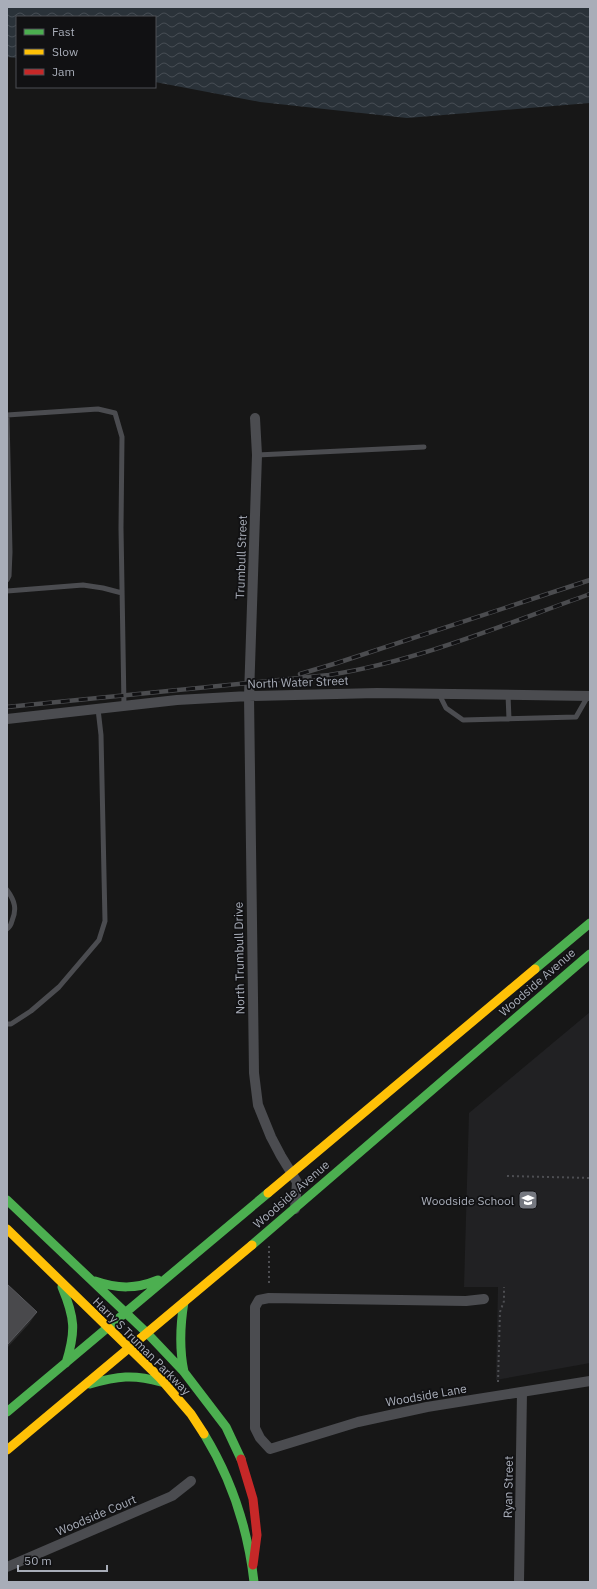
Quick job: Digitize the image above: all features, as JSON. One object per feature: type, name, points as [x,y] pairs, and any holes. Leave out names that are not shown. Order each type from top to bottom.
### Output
[{"type":"main road","name":"Woodside Avenue","points":[[7,1412],[590,923]]},
{"type":"main road","name":"Woodside Avenue","points":[[7,1450],[294,1209],[590,954]]},
{"type":"main road","name":"Harry S Truman Parkway","points":[[7,1200],[147,1333],[184,1372],[226,1427],[243,1462],[253,1499],[257,1535],[253,1565]]},
{"type":"main road","name":"Harry S Truman Parkway","points":[[7,1229],[176,1394],[201,1428],[219,1461],[243,1521],[253,1565]]},
{"type":"main road","points":[[90,1279],[109,1286],[125,1288],[141,1287],[171,1275]]},
{"type":"main road","points":[[60,1281],[71,1308],[74,1326],[74,1336],[65,1364]]},
{"type":"main road","points":[[184,1302],[180,1328],[180,1356],[184,1372]]},
{"type":"main road","points":[[84,1386],[104,1379],[130,1374],[140,1375],[164,1383]]},
{"type":"main road","points":[[253,1565],[254,1582]]},
{"type":"street","name":"Trumbull Street","points":[[249,696],[257,455],[255,418]]},
{"type":"street","name":"North Water Street","points":[[7,719],[177,700],[249,696],[377,693],[589,696]]},
{"type":"street","name":"North Trumbull Drive","points":[[249,696],[254,1072],[258,1105],[268,1131],[297,1182],[294,1209]]},
{"type":"street","name":"Woodside Lane","points":[[484,1299],[466,1301],[269,1298],[259,1300],[255,1307],[255,1428],[260,1438],[270,1449],[358,1422],[427,1407],[590,1380]]},
{"type":"street","name":"Ryan Street","points":[[519,1582],[522,1392]]},
{"type":"street","name":"Woodside Court","points":[[7,1568],[172,1496],[191,1480]]},
{"type":"lane","points":[[7,580],[9,576],[10,552],[7,416],[98,409],[115,413],[122,437],[124,706]]},
{"type":"lane","points":[[257,455],[424,447]]},
{"type":"lane","points":[[7,591],[83,585],[122,593]]},
{"type":"lane","points":[[439,694],[446,708],[463,720],[576,717],[589,696]]},
{"type":"lane","points":[[508,695],[508,719]]},
{"type":"lane","points":[[7,1024],[11,1024],[31,1011],[59,987],[99,940],[105,921],[101,735],[98,709]]},
{"type":"lane","points":[[7,890],[14,902],[16,912],[10,927],[7,929]]},
{"type":"path","points":[[507,1176],[590,1178]]},
{"type":"path","points":[[269,1246],[269,1284]]},
{"type":"path","points":[[498,1382],[500,1312],[504,1301],[504,1287]]},
{"type":"shaded area","name":"Woodside School","points":[[590,1012],[590,1363],[496,1380],[498,1287],[464,1287],[469,1113]]},
{"type":"water","points":[[7,7],[590,7],[590,103],[407,118],[260,102],[156,82],[156,16],[16,16],[16,58],[7,57]]},
{"type":"building","points":[[7,1284],[37,1312],[7,1345]]},
{"type":"railway","points":[[300,674],[590,580]]},
{"type":"railway","points":[[7,707],[329,675],[363,669],[429,651],[590,594]]},
{"type":"traffic: fast","points":[[535,969],[590,923]]},
{"type":"traffic: fast","points":[[252,1245],[590,954]]},
{"type":"traffic: fast","points":[[7,1412],[268,1193]]},
{"type":"traffic: fast","points":[[7,1200],[147,1333],[184,1372],[226,1427],[241,1459]]},
{"type":"traffic: fast","points":[[95,1281],[103,1284],[127,1287],[142,1285],[158,1280]]},
{"type":"traffic: fast","points":[[62,1287],[70,1307],[73,1325],[73,1333],[66,1363]]},
{"type":"traffic: fast","points":[[184,1302],[181,1337],[181,1354],[184,1372]]},
{"type":"traffic: fast","points":[[90,1384],[109,1379],[126,1377],[151,1379],[161,1382]]},
{"type":"traffic: fast","points":[[204,1434],[231,1487],[248,1543],[254,1582]]},
{"type":"traffic: slow","points":[[268,1193],[535,969]]},
{"type":"traffic: slow","points":[[7,1229],[160,1378],[191,1414],[204,1434]]},
{"type":"traffic: slow","points":[[7,1450],[252,1245]]},
{"type":"traffic: jam","points":[[241,1459],[253,1499],[257,1535],[253,1565]]},
{"type":"place","name":"Woodside School","points":[[528,1200]]}]
